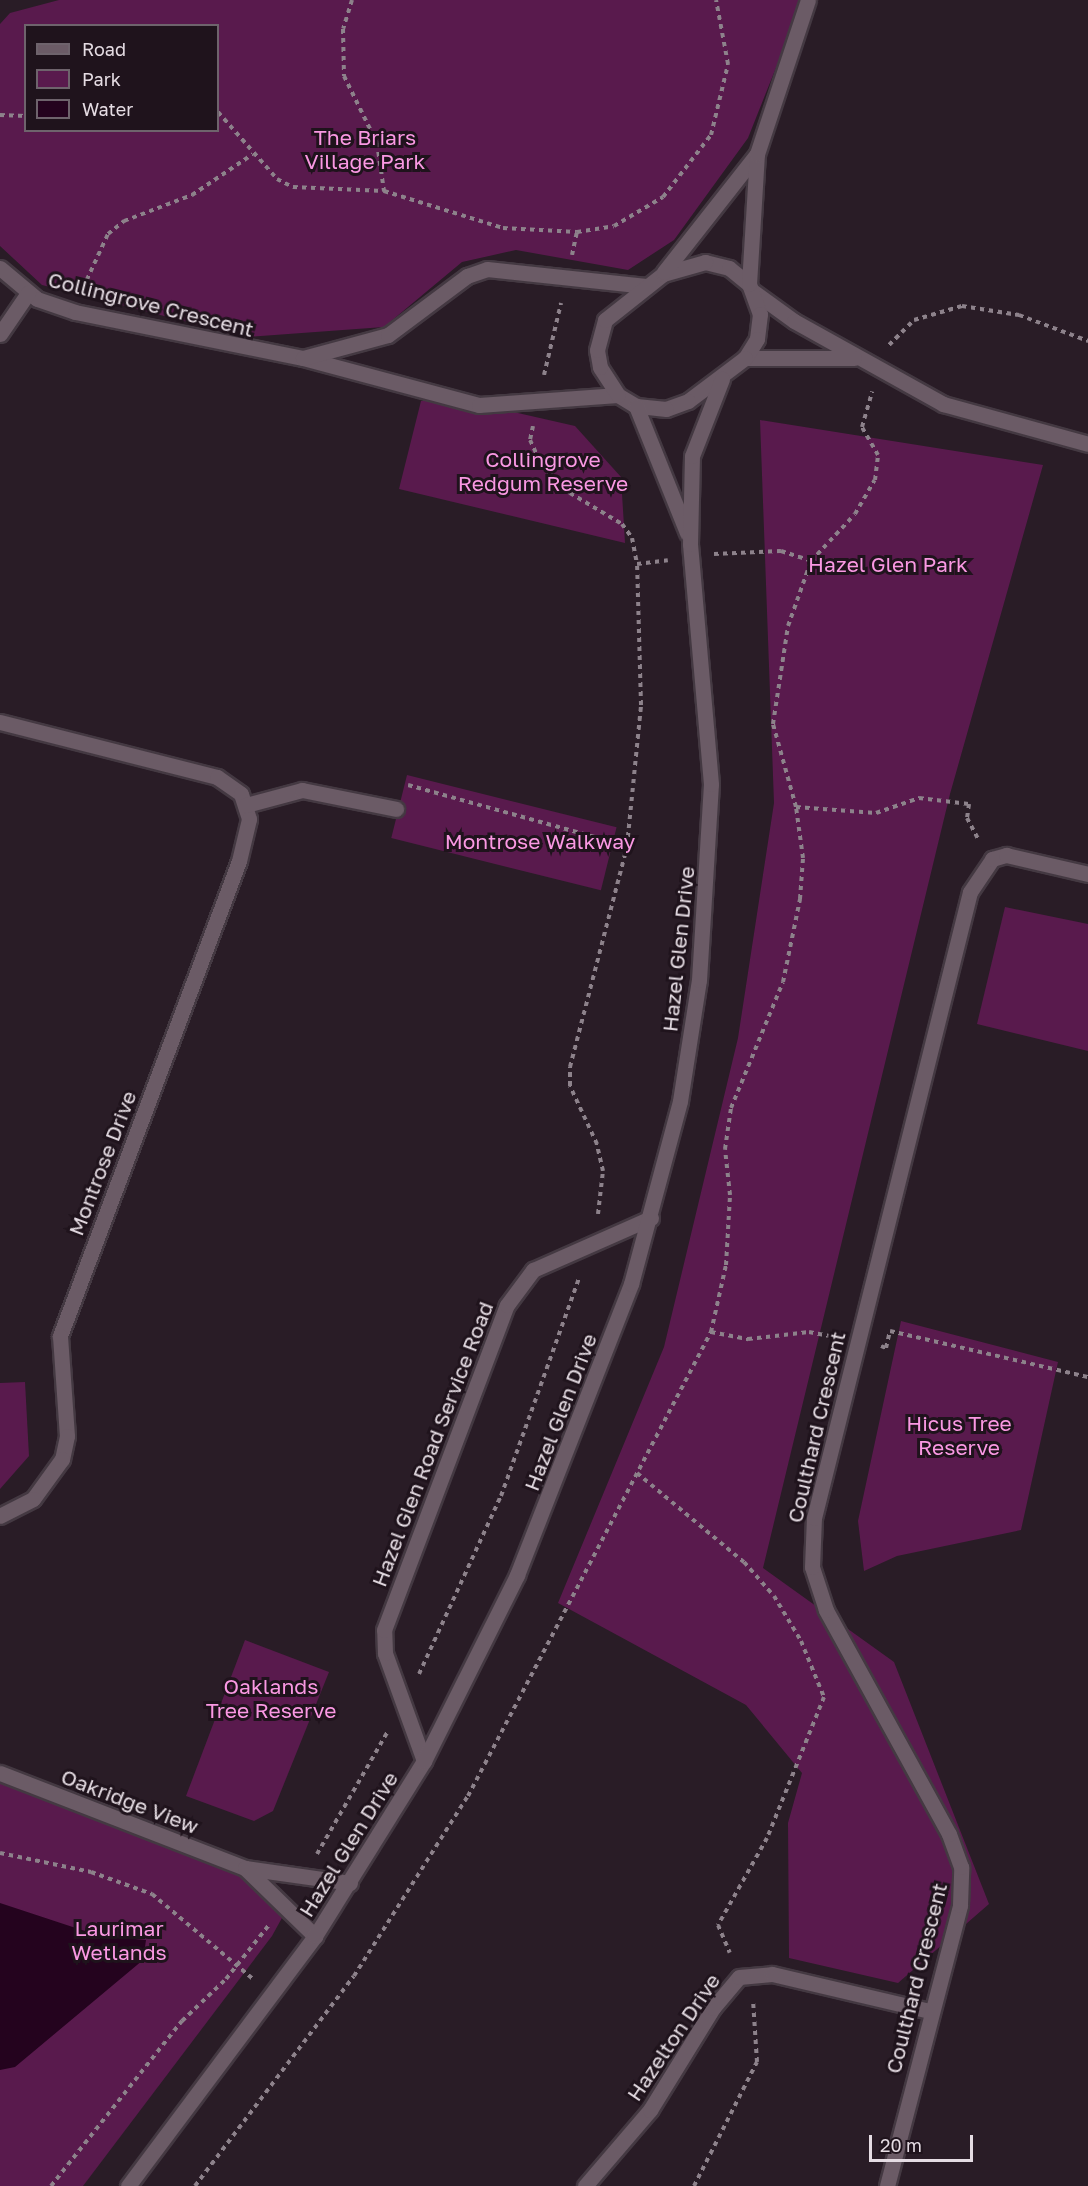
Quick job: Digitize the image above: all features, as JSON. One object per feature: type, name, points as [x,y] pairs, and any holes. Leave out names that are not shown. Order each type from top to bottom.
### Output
[{"type":"street","points":[[757,154],[663,274],[621,304],[600,333],[600,366],[618,395],[636,406],[666,409],[688,402],[722,379],[745,358],[757,339],[760,314],[751,288],[757,154],[808,0]]},
{"type":"street","points":[[663,274],[717,263],[857,358],[943,404],[1088,444]]},
{"type":"street","name":"Collingrove Crescent","points":[[0,268],[28,293],[75,312],[303,358],[479,405],[618,395]]},
{"type":"street","name":"Collingrove Crescent","points":[[303,358],[388,335],[467,276],[487,269],[646,286]]},
{"type":"street","points":[[0,334],[28,293]]},
{"type":"street","points":[[745,358],[857,358]]},
{"type":"street","name":"Hazel Glen Drive","points":[[128,2186],[315,1936],[424,1761],[525,1555],[596,1378],[651,1218],[680,1101],[708,882],[708,695],[691,551],[692,456],[722,379]]},
{"type":"street","name":"Hazel Glen Drive","points":[[636,406],[691,551]]},
{"type":"street","points":[[0,722],[217,777],[241,794],[246,806],[302,790],[396,809]]},
{"type":"street","name":"Montrose Drive","points":[[0,1516],[33,1499],[62,1459],[67,1436],[60,1336],[239,861],[247,832],[246,806]]},
{"type":"street","points":[[992,859],[1014,856],[1088,874]]},
{"type":"street","name":"Coulthard Crescent","points":[[887,2186],[930,2011],[960,1905],[961,1867],[950,1834],[826,1610],[812,1567],[814,1518],[970,892],[992,859]]},
{"type":"street","name":"Hazel Glen Road Service Road","points":[[424,1761],[385,1653],[384,1630],[507,1305],[533,1270],[651,1218]]},
{"type":"street","name":"Oakridge View","points":[[0,1773],[245,1868]]},
{"type":"street","points":[[245,1868],[350,1883]]},
{"type":"street","points":[[245,1868],[315,1936]]},
{"type":"street","name":"Hazelton Drive","points":[[585,2186],[624,2144],[727,1987],[744,1975],[772,1974],[930,2011]]},
{"type":"path","points":[[352,0],[343,29],[344,76],[377,143],[384,191]]},
{"type":"path","points":[[219,113],[277,179],[293,187],[384,191],[503,228],[578,232],[640,215],[703,152],[728,64],[716,0]]},
{"type":"path","points":[[0,115],[24,116]]},
{"type":"path","points":[[75,312],[98,247],[108,234],[124,221],[192,195],[253,154]]},
{"type":"path","points":[[578,232],[530,440],[542,466],[576,497],[622,524],[632,538],[637,564],[691,551],[781,551],[811,561]]},
{"type":"path","points":[[195,2186],[360,1966],[468,1796],[711,1332],[726,1264],[730,1195],[724,1149],[731,1108],[783,982],[800,899],[803,858],[796,807],[773,724],[786,636],[811,561],[860,507],[875,480],[878,455],[862,427],[881,369],[901,331],[939,309],[989,307],[1088,341]]},
{"type":"path","points":[[399,782],[627,846]]},
{"type":"path","points":[[796,807],[876,813],[919,798],[969,804],[969,828],[992,859]]},
{"type":"path","points":[[711,1332],[748,1339],[809,1332],[886,1348],[890,1331],[1088,1377]]},
{"type":"path","points":[[637,1473],[744,1562],[774,1596],[801,1641],[824,1697],[767,1838],[718,1925],[744,1975],[760,2049],[694,2186]]},
{"type":"path","points":[[0,1853],[91,1872],[152,1894],[273,1994]]},
{"type":"green space","name":"The Briars Village Park","points":[[59,0],[803,0],[748,138],[674,240],[628,270],[516,250],[462,262],[384,327],[247,337],[42,285],[0,246],[0,24],[10,13]]},
{"type":"green space","name":"Collingrove Redgum Reserve","points":[[421,401],[465,401],[575,426],[621,477],[625,543],[399,489]]},
{"type":"green space","name":"Hazel Glen Park","points":[[760,420],[1043,465],[950,794],[763,1568],[894,1662],[989,1904],[898,1983],[789,1958],[788,1823],[802,1773],[746,1705],[558,1603],[664,1347],[738,1038],[774,803]]},
{"type":"green space","name":"Montrose Walkway","points":[[407,775],[617,827],[601,890],[391,838]]},
{"type":"green space","points":[[1005,907],[1088,924],[1088,1051],[977,1024]]},
{"type":"green space","name":"Hicus Tree Reserve","points":[[901,1321],[1058,1362],[1021,1530],[897,1556],[864,1571],[858,1521]]},
{"type":"green space","points":[[25,1382],[29,1456],[0,1489],[0,1383]]},
{"type":"green space","name":"Oaklands Tree Reserve","points":[[245,1640],[329,1672],[273,1811],[254,1821],[186,1796]]},
{"type":"green space","name":"Laurimar Wetlands","points":[[0,1765],[255,1864],[270,1872],[283,1900],[283,1916],[272,1936],[83,2186],[0,2186]]},
{"type":"water","points":[[0,1903],[100,1936],[146,1940],[143,1960],[15,2067],[0,2070]]}]
